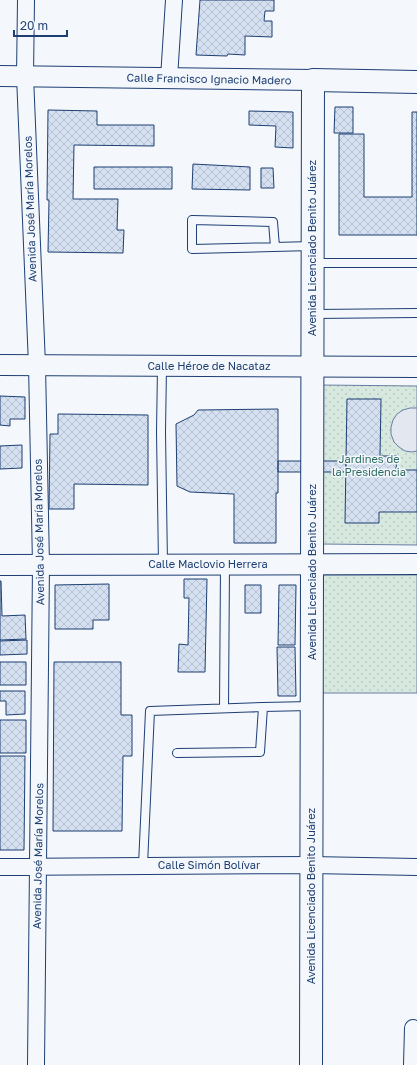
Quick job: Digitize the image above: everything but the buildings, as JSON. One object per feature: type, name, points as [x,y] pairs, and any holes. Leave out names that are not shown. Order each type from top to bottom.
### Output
[{"type":"main road","name":"Calle Francisco Ignacio Madero","points":[[313,80],[417,82]]},
{"type":"main road","name":"Avenida Licenciado Benito Juárez","points":[[311,1065],[313,80]]},
{"type":"street","name":"Avenida José María Morelos","points":[[26,0],[25,76],[37,365],[40,565],[36,1065]]},
{"type":"street","points":[[169,78],[174,0]]},
{"type":"street","name":"Calle Francisco Ignacio Madero","points":[[0,76],[313,80]]},
{"type":"street","name":"Calle Héroe de Nacataz","points":[[0,365],[417,367]]},
{"type":"street","name":"Calle Maclovio Herrera","points":[[0,564],[417,564]]},
{"type":"street","name":"Calle Simón Bolívar","points":[[0,867],[143,865],[311,865],[417,867]]},
{"type":"street","points":[[412,1065],[413,1028]]},
{"type":"lane","points":[[275,247],[273,222],[192,220],[192,249],[275,247],[312,255],[417,263]]},
{"type":"lane","points":[[312,314],[417,313]]},
{"type":"lane","points":[[162,366],[161,439],[163,564]]},
{"type":"lane","points":[[224,708],[225,564]]},
{"type":"lane","points":[[143,865],[150,711],[311,706]]},
{"type":"lane","points":[[177,753],[260,752],[263,707]]},
{"type":"green space","name":"Jardines de la Presidencia","points":[[320,385],[417,386],[417,545],[320,544]]},
{"type":"green space","points":[[322,575],[417,575],[417,693],[322,693]]},
{"type":"shaded area","points":[[410,408],[417,408],[417,451],[412,452],[405,451],[399,447],[394,442],[391,434],[393,420],[397,414]]}]
